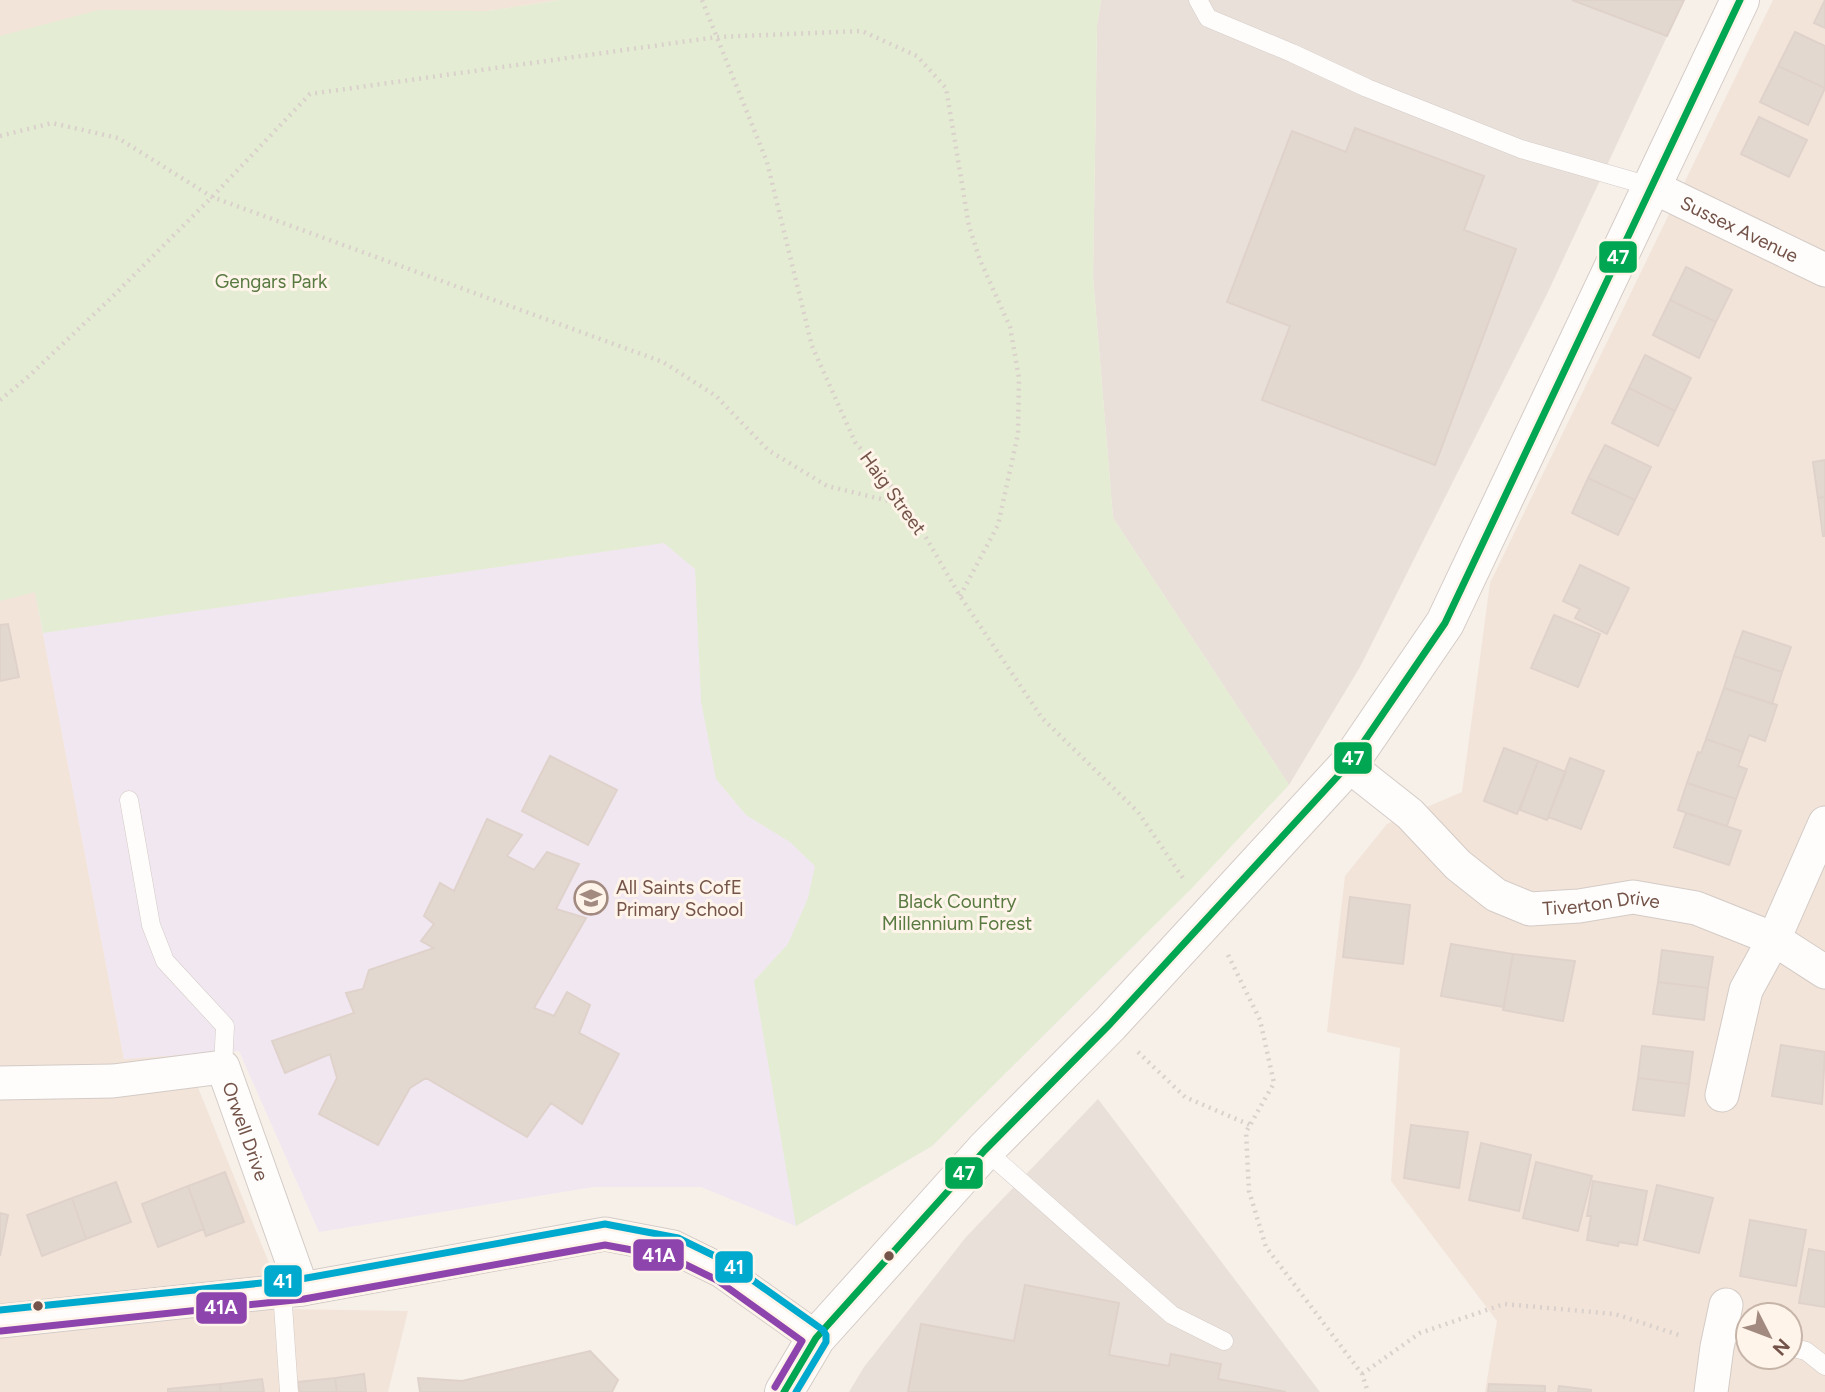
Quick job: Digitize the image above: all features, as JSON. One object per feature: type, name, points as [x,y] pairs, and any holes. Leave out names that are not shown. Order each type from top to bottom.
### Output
[{"type":"main road","points":[[784,1392],[817,1338],[985,1150],[1111,1024],[1348,765],[1445,623],[1740,0]]},
{"type":"street","name":"Sussex Avenue","points":[[1653,187],[1825,271]]},
{"type":"street","name":"Tiverton Drive","points":[[1348,765],[1410,814],[1458,865],[1496,895],[1530,909],[1579,906],[1633,897],[1696,908],[1774,939],[1825,972]]},
{"type":"street","points":[[1722,1095],[1746,990],[1774,939],[1825,823]]},
{"type":"street","name":"Orwell Drive","points":[[0,1083],[113,1081],[223,1067],[292,1290]]},
{"type":"street","points":[[0,1321],[292,1290],[605,1234],[673,1247],[722,1270],[817,1338]]},
{"type":"street","points":[[1711,1392],[1728,1329]]},
{"type":"lane","points":[[1199,0],[1208,18],[1293,53],[1367,88],[1521,149],[1653,187]]},
{"type":"lane","points":[[129,800],[150,925],[166,961],[225,1026],[223,1067]]},
{"type":"lane","points":[[985,1150],[1172,1315],[1224,1341]]},
{"type":"lane","points":[[289,1392],[292,1290]]},
{"type":"lane","points":[[1804,1350],[1825,1366]]},
{"type":"path","name":"Haig Street","points":[[702,0],[767,162],[812,346],[855,442],[907,505],[961,596],[1042,718],[1138,812],[1210,918],[1260,1020],[1273,1083],[1250,1125]]},
{"type":"path","points":[[0,400],[109,300],[310,94],[717,37],[862,31],[917,56],[946,88],[969,226],[979,260],[1010,327],[1018,378],[1018,434],[999,525],[961,596]]},
{"type":"path","points":[[0,136],[52,123],[118,138],[212,197],[663,362],[716,396],[768,450],[827,486],[907,505]]},
{"type":"path","points":[[1111,1024],[1185,1097],[1250,1125],[1246,1132],[1249,1191],[1266,1247],[1362,1374],[1368,1392]]},
{"type":"path","points":[[1362,1374],[1420,1333],[1504,1304],[1615,1314],[1728,1329]]},
{"type":"shaded area","points":[[0,0],[560,0],[488,11],[0,36]]},
{"type":"shaded area","points":[[1101,0],[1684,0],[1547,294],[1360,667],[1289,785],[1113,518],[1093,277],[1097,26]]},
{"type":"shaded area","points":[[1773,0],[1825,0],[1825,1392],[1485,1392],[1497,1321],[1391,1181],[1400,1048],[1327,1032],[1345,876],[1387,824],[1462,792],[1490,583]]},
{"type":"shaded area","name":"All Saints CofE Primary School","points":[[656,495],[1039,855],[1138,942],[932,1146],[796,1226],[701,1187],[593,1187],[319,1232],[239,1051],[124,1059],[35,592]]},
{"type":"shaded area","points":[[35,591],[124,1059],[184,1053],[269,1263],[281,1309],[408,1311],[388,1392],[0,1392],[0,601]]},
{"type":"shaded area","points":[[1098,1099],[1320,1392],[849,1392],[864,1367],[966,1237]]},
{"type":"green space","name":"Gengars Park","points":[[560,0],[1101,0],[1097,26],[1093,277],[1113,518],[1289,785],[1191,889],[932,1146],[796,1226],[754,981],[788,944],[808,898],[815,866],[790,842],[746,815],[716,779],[701,701],[695,569],[664,543],[43,633],[35,592],[0,601],[0,36],[99,10],[488,11]]},
{"type":"building","points":[[1572,0],[1684,0],[1667,36]]},
{"type":"building","points":[[1825,0],[1825,28],[1814,23]]},
{"type":"building","points":[[1795,32],[1825,46],[1825,88],[1778,66]]},
{"type":"building","points":[[1778,66],[1825,88],[1808,125],[1760,102]]},
{"type":"building","points":[[1759,117],[1807,140],[1789,177],[1741,154]]},
{"type":"building","points":[[1355,128],[1484,176],[1464,230],[1516,249],[1435,465],[1262,400],[1290,326],[1227,302],[1292,131],[1346,152]]},
{"type":"building","points":[[1686,267],[1732,290],[1716,322],[1670,300]]},
{"type":"building","points":[[1670,300],[1716,322],[1699,358],[1653,335]]},
{"type":"building","points":[[1645,355],[1691,378],[1675,411],[1629,388]]},
{"type":"building","points":[[1629,388],[1675,411],[1658,446],[1612,423]]},
{"type":"building","points":[[1605,445],[1651,467],[1635,500],[1588,478]]},
{"type":"building","points":[[1825,460],[1825,497],[1818,498],[1813,462]]},
{"type":"building","points":[[1588,478],[1635,500],[1618,535],[1572,513]]},
{"type":"building","points":[[1825,497],[1825,536],[1823,536],[1818,498]]},
{"type":"building","points":[[1580,565],[1629,588],[1607,634],[1575,618],[1580,609],[1563,601]]},
{"type":"building","points":[[1554,615],[1600,634],[1578,687],[1531,668]]},
{"type":"building","points":[[8,624],[19,677],[0,681],[0,625]]},
{"type":"building","points":[[1743,631],[1791,647],[1782,672],[1734,656]]},
{"type":"building","points":[[1734,656],[1782,672],[1772,704],[1724,688]]},
{"type":"building","points":[[1724,688],[1777,705],[1765,741],[1749,735],[1743,752],[1706,739]]},
{"type":"building","points":[[1706,739],[1743,752],[1738,766],[1747,769],[1736,799],[1687,783],[1698,752],[1701,753]]},
{"type":"building","points":[[1504,748],[1538,761],[1517,814],[1484,801]]},
{"type":"building","points":[[550,756],[617,790],[588,845],[522,811]]},
{"type":"building","points":[[1570,758],[1604,771],[1581,829],[1548,817]]},
{"type":"building","points":[[1538,761],[1566,772],[1547,820],[1520,810]]},
{"type":"building","points":[[1687,783],[1736,799],[1727,826],[1678,810]]},
{"type":"building","points":[[1686,813],[1741,831],[1729,865],[1674,847]]},
{"type":"building","points":[[487,819],[522,835],[507,856],[534,870],[547,852],[579,864],[556,909],[586,918],[534,1008],[554,1016],[567,992],[590,1005],[579,1033],[619,1054],[582,1124],[551,1103],[527,1137],[426,1078],[410,1088],[378,1145],[319,1114],[337,1078],[330,1054],[285,1073],[272,1041],[354,1013],[346,993],[363,989],[369,970],[434,948],[421,941],[434,924],[424,916],[440,883],[454,891]]},
{"type":"building","points":[[1350,897],[1410,905],[1403,964],[1343,957]]},
{"type":"building","points":[[1451,944],[1513,954],[1504,1007],[1441,996]]},
{"type":"building","points":[[1662,950],[1713,957],[1708,988],[1658,982]]},
{"type":"building","points":[[1513,954],[1575,961],[1563,1021],[1503,1010]]},
{"type":"building","points":[[1658,982],[1708,988],[1704,1020],[1653,1014]]},
{"type":"building","points":[[1781,1045],[1825,1052],[1822,1104],[1772,1096]]},
{"type":"building","points":[[1642,1046],[1693,1052],[1689,1084],[1638,1078]]},
{"type":"building","points":[[1638,1078],[1689,1084],[1684,1116],[1633,1110]]},
{"type":"building","points":[[1411,1125],[1468,1132],[1459,1188],[1404,1178]]},
{"type":"building","points":[[1481,1143],[1531,1155],[1519,1211],[1469,1200]]},
{"type":"building","points":[[1536,1162],[1592,1176],[1578,1231],[1523,1218]]},
{"type":"building","points":[[225,1172],[244,1222],[206,1236],[188,1186]]},
{"type":"building","points":[[1593,1181],[1647,1191],[1637,1245],[1619,1242],[1618,1246],[1587,1240],[1591,1216],[1587,1216]]},
{"type":"building","points":[[116,1182],[131,1222],[86,1239],[72,1198]]},
{"type":"building","points":[[1657,1185],[1713,1198],[1699,1253],[1644,1240]]},
{"type":"building","points":[[188,1186],[204,1229],[158,1247],[142,1204]]},
{"type":"building","points":[[72,1198],[86,1239],[42,1256],[27,1215]]},
{"type":"building","points":[[0,1213],[8,1215],[0,1256]]},
{"type":"building","points":[[1750,1220],[1806,1230],[1796,1286],[1740,1276]]},
{"type":"building","points":[[1809,1249],[1825,1252],[1825,1307],[1799,1301]]},
{"type":"building","points":[[1025,1285],[1119,1303],[1109,1355],[1169,1366],[1171,1354],[1221,1364],[1218,1379],[1286,1392],[908,1392],[921,1324],[1014,1341]]},
{"type":"building","points":[[590,1351],[618,1380],[612,1392],[420,1392],[418,1378],[462,1381]]},
{"type":"building","points":[[364,1374],[366,1392],[337,1392],[335,1378]]},
{"type":"building","points":[[335,1378],[337,1392],[300,1392],[298,1382]]},
{"type":"building","points":[[262,1379],[264,1392],[221,1392],[220,1384]]},
{"type":"building","points":[[220,1384],[221,1392],[168,1392],[168,1389]]},
{"type":"building","points":[[1489,1384],[1545,1386],[1545,1392],[1488,1392]]},
{"type":"building","points":[[1559,1386],[1591,1390],[1591,1392],[1558,1392]]},
{"type":"transit line","name":"47","points":[[784,1392],[816,1338],[985,1150],[1110,1024],[1348,765],[1445,623],[1740,0]]},
{"type":"transit line","name":"41","points":[[0,1310],[301,1279],[605,1224],[678,1238],[727,1262],[823,1330],[826,1342],[796,1392]]},
{"type":"transit line","name":"41A","points":[[1,1331],[304,1299],[605,1245],[670,1257],[717,1280],[802,1341],[775,1387]]},
{"type":"place","name":"All Saints CofE Primary School","points":[[591,898]]},
{"type":"park label","name":"Black Country Millennium Forest","points":[[957,912]]}]
